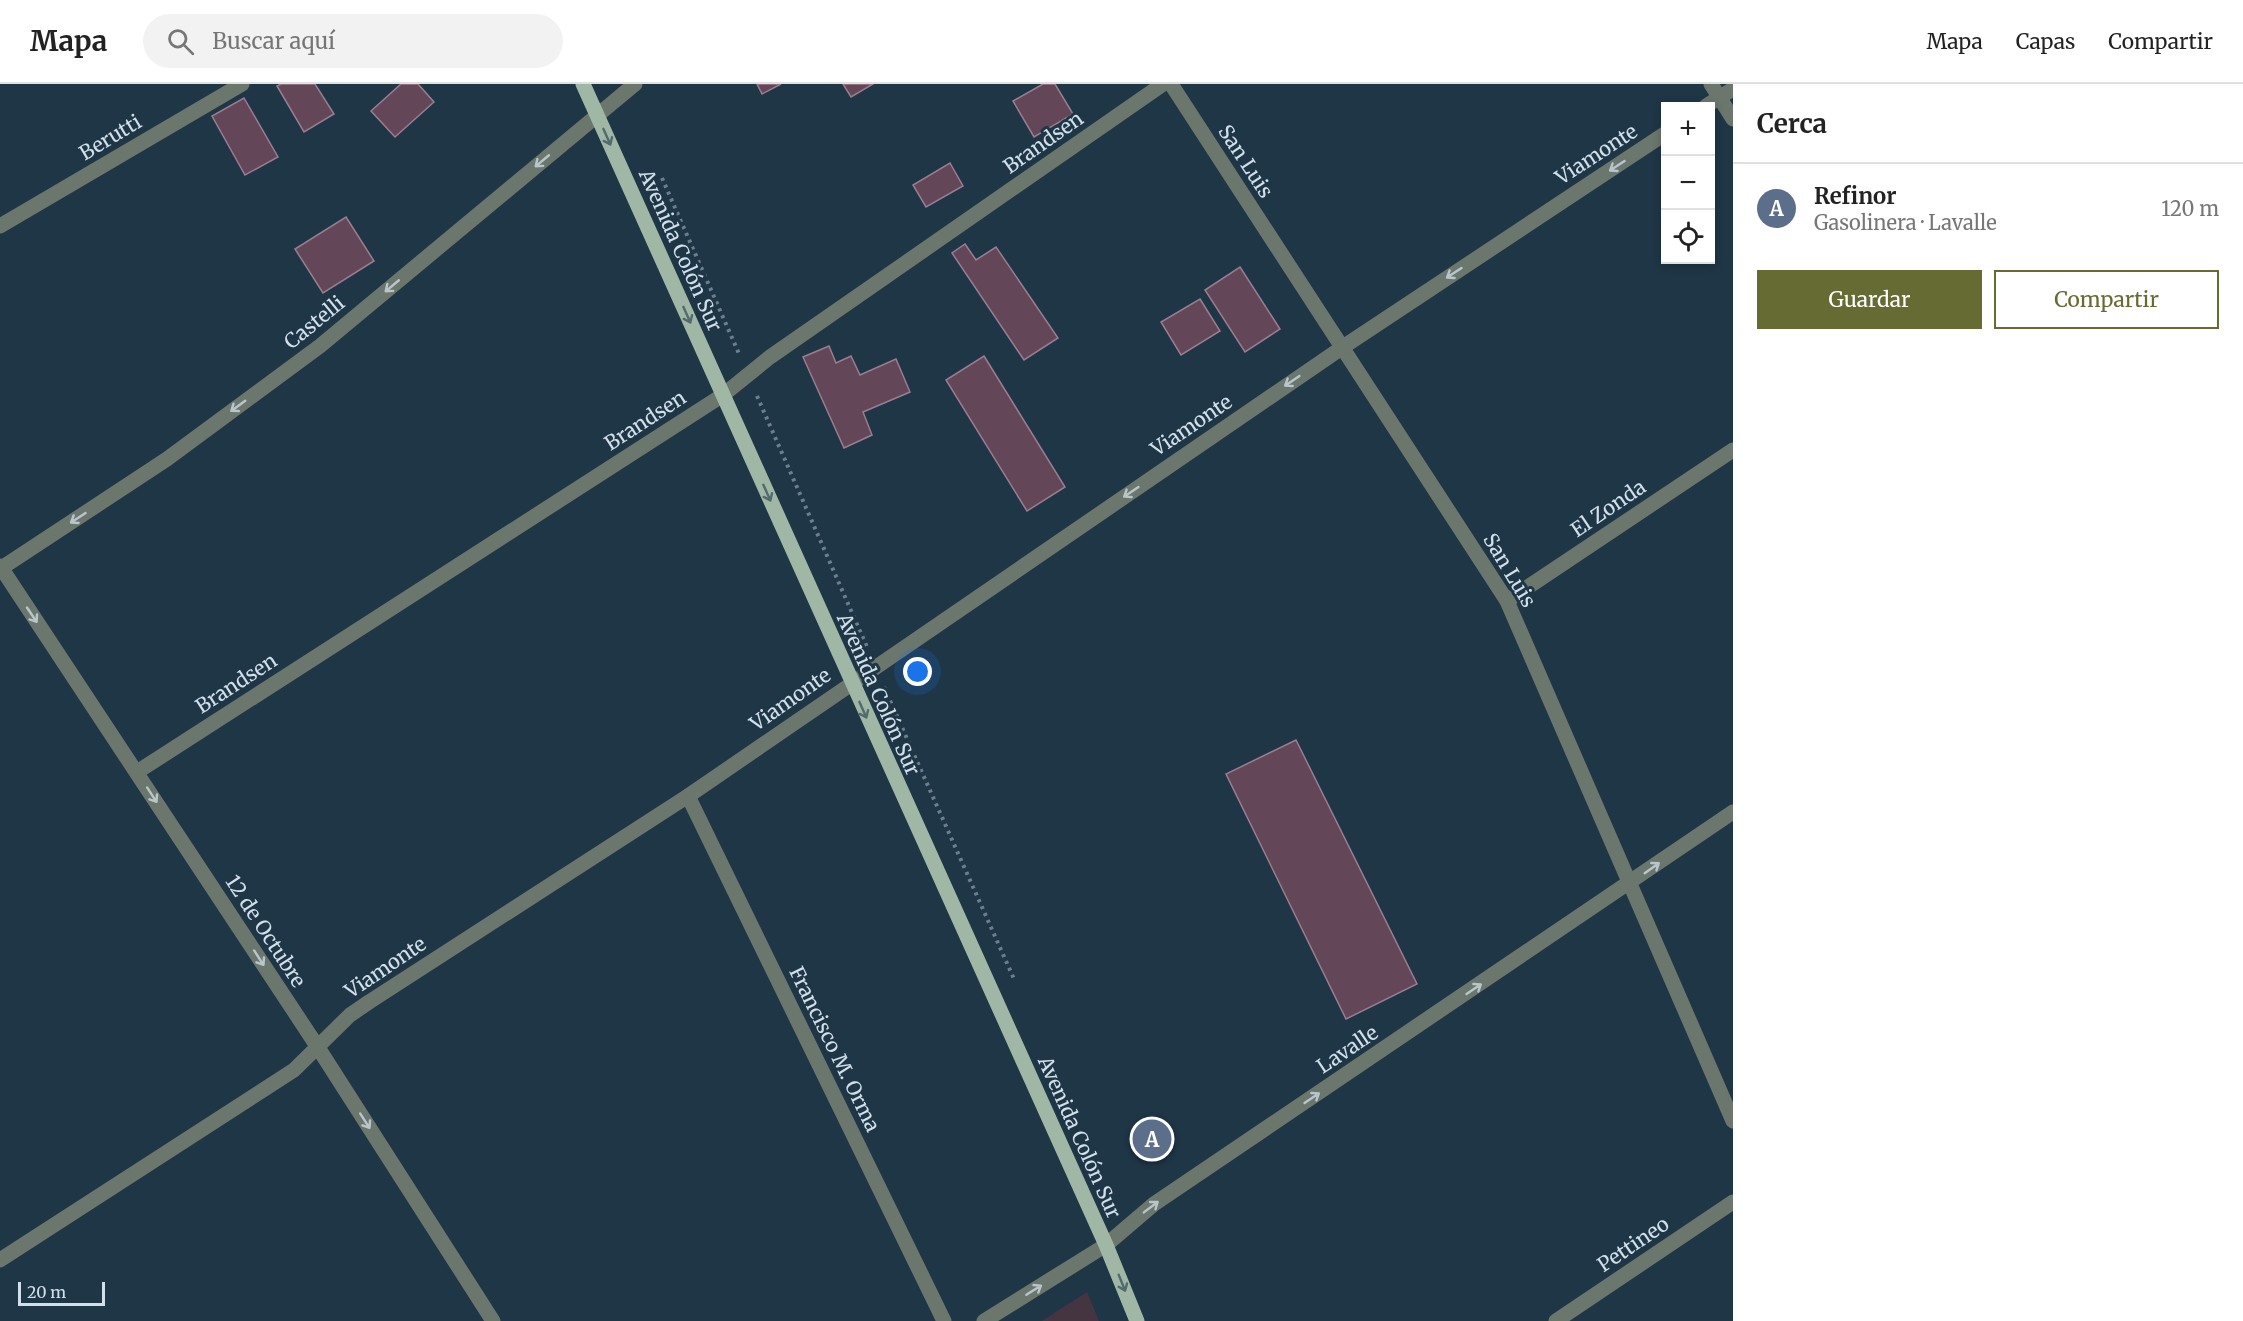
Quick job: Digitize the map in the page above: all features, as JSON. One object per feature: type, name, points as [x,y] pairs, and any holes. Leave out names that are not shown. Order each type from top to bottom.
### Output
[{"type":"main road","name":"Avenida Colón Sur","points":[[583,84],[1106,1245],[1137,1321]]},
{"type":"street","name":"Berutti","points":[[0,226],[242,84]]},
{"type":"street","name":"Castelli","points":[[0,568],[167,459],[320,346],[635,84]]},
{"type":"street","name":"Brandsen","points":[[137,772],[723,395],[748,375],[1163,84]]},
{"type":"street","name":"San Luis","points":[[1171,84],[1507,601],[1733,1121]]},
{"type":"street","points":[[1711,84],[1713,102],[1733,89]]},
{"type":"street","points":[[1715,104],[1733,119]]},
{"type":"street","name":"Viamonte","points":[[0,1260],[294,1070],[369,1002],[688,796],[1342,347],[1661,137]]},
{"type":"street","name":"El Zonda","points":[[1507,601],[1733,450]]},
{"type":"street","name":"12 de Octubre","points":[[0,568],[137,772],[493,1321]]},
{"type":"street","name":"Francisco M. Orma","points":[[688,796],[944,1321]]},
{"type":"street","name":"Lavalle","points":[[984,1321],[1106,1245],[1154,1204],[1733,812]]},
{"type":"street","name":"Pettineo","points":[[1556,1321],[1733,1202]]},
{"type":"path","points":[[662,178],[1017,987]]},
{"type":"shaded area","points":[[1087,1292],[1099,1321],[1042,1321]]},
{"type":"building","points":[[315,84],[334,114],[304,132],[277,86]]},
{"type":"building","points":[[401,84],[418,84],[434,102],[395,137],[371,111]]},
{"type":"building","points":[[757,84],[781,84],[762,94]]},
{"type":"building","points":[[843,84],[873,84],[851,97]]},
{"type":"building","points":[[1043,84],[1055,84],[1073,114],[1034,137],[1013,101]]},
{"type":"building","points":[[244,98],[278,157],[245,175],[212,116]]},
{"type":"building","points":[[950,163],[963,186],[926,207],[913,185]]},
{"type":"building","points":[[346,217],[374,261],[323,293],[295,249]]},
{"type":"building","points":[[965,244],[976,260],[996,247],[1058,338],[1024,360],[952,253]]},
{"type":"building","points":[[1240,267],[1280,329],[1245,352],[1205,290]]},
{"type":"building","points":[[1200,299],[1220,331],[1181,355],[1161,322]]},
{"type":"building","points":[[829,346],[836,363],[851,356],[860,375],[896,359],[910,392],[863,412],[872,435],[844,448],[803,357]]},
{"type":"building","points":[[984,356],[1065,487],[1027,511],[946,380]]},
{"type":"building","points":[[1296,740],[1417,984],[1346,1019],[1226,774]]},
{"type":"place","name":"Refinor","points":[[1152,1139]]}]
